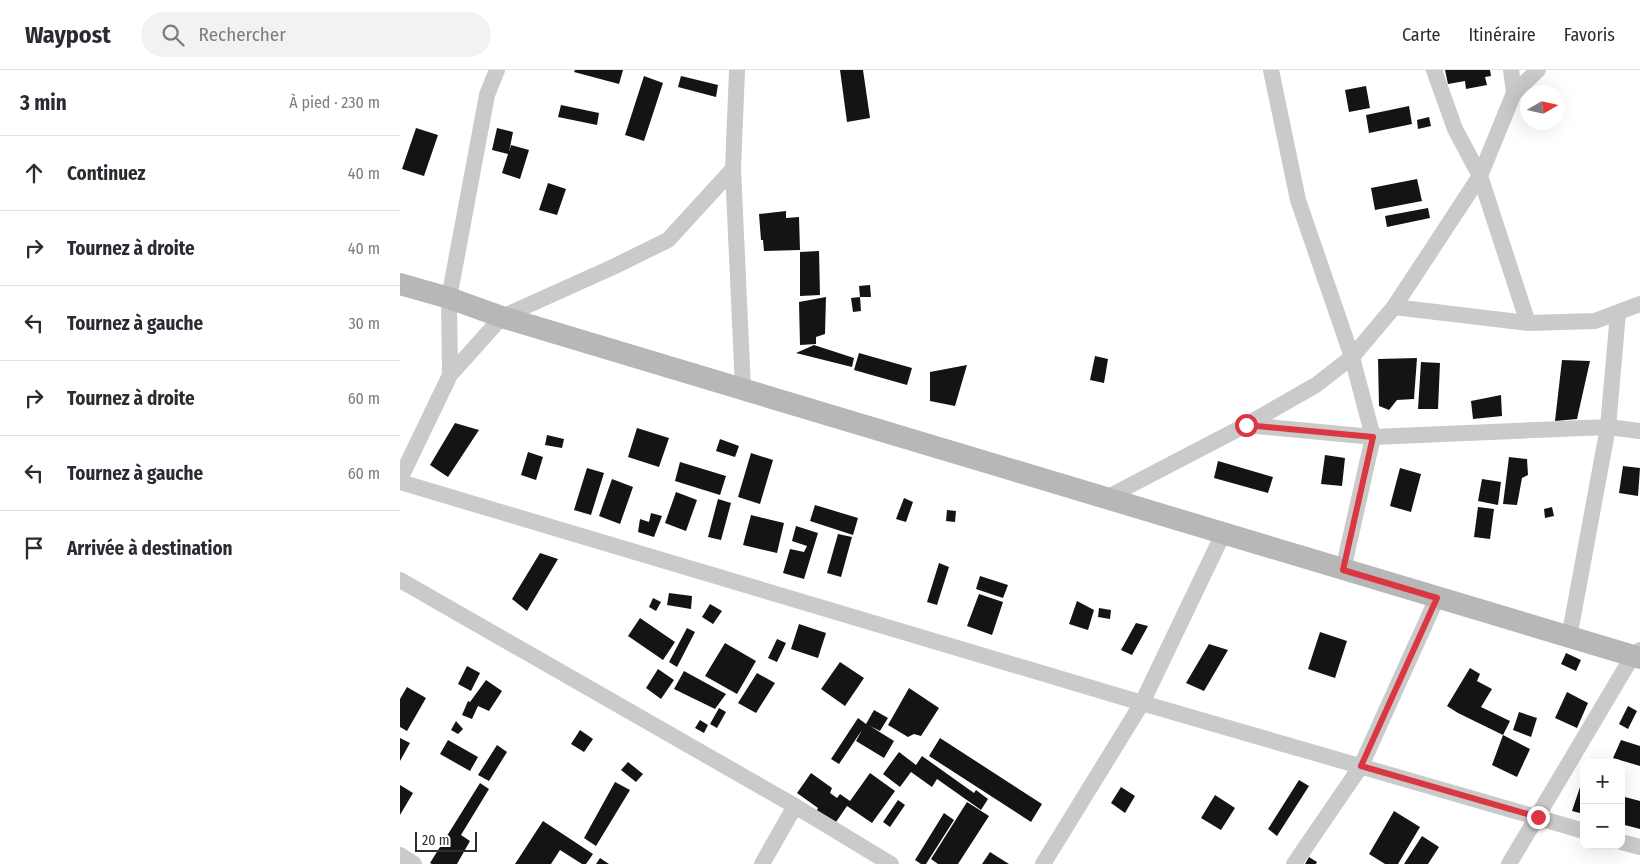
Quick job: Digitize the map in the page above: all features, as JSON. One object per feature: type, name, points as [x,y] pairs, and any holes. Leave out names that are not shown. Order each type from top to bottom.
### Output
[{"type":"street","points":[[450,375],[449,298],[487,95],[497,70]]},
{"type":"street","points":[[737,70],[733,169],[743,390]]},
{"type":"street","points":[[1271,70],[1298,200],[1352,357],[1373,437],[1343,570]]},
{"type":"street","points":[[1434,70],[1455,129],[1480,176],[1528,323]]},
{"type":"street","points":[[1510,70],[1514,93]]},
{"type":"street","points":[[1106,498],[1246,425],[1316,385],[1352,357],[1394,307],[1480,176],[1514,93],[1538,70]]},
{"type":"street","points":[[733,169],[668,240],[502,317],[450,375],[400,480],[1142,703],[1580,830]]},
{"type":"street","points":[[400,284],[743,390],[1569,638],[1638,655],[1509,864]]},
{"type":"street","points":[[1394,307],[1528,323],[1595,320],[1640,304]]},
{"type":"street","points":[[1569,638],[1608,427],[1618,313]]},
{"type":"street","points":[[1246,425],[1373,437],[1608,427],[1640,431]]},
{"type":"street","points":[[1043,864],[1142,703],[1223,534]]},
{"type":"street","points":[[400,580],[795,806],[891,864]]},
{"type":"street","points":[[1294,864],[1361,766],[1437,598]]},
{"type":"street","points":[[762,864],[795,806]]},
{"type":"street","points":[[1625,843],[1640,847]]},
{"type":"street","points":[[400,855],[414,864]]},
{"type":"building","points":[[575,70],[623,70],[619,84],[574,72]]},
{"type":"building","points":[[840,70],[863,70],[870,118],[847,122]]},
{"type":"building","points":[[1445,70],[1490,70],[1491,76],[1485,77],[1487,85],[1466,89],[1465,81],[1448,84]]},
{"type":"building","points":[[644,76],[663,83],[644,141],[625,135]]},
{"type":"building","points":[[681,76],[718,85],[716,97],[678,87]]},
{"type":"building","points":[[1366,86],[1370,108],[1349,112],[1345,90]]},
{"type":"building","points":[[561,105],[599,113],[597,125],[558,117]]},
{"type":"building","points":[[1409,106],[1412,124],[1369,133],[1366,115]]},
{"type":"building","points":[[1429,117],[1431,126],[1418,129],[1417,120]]},
{"type":"building","points":[[416,128],[438,135],[424,176],[402,169]]},
{"type":"building","points":[[497,128],[513,132],[509,152],[511,145],[529,150],[520,179],[502,173],[508,154],[492,150]]},
{"type":"building","points":[[1417,179],[1422,201],[1375,210],[1371,188]]},
{"type":"building","points":[[548,183],[566,189],[557,215],[539,210]]},
{"type":"building","points":[[1428,208],[1430,218],[1387,227],[1385,216]]},
{"type":"building","points":[[786,211],[786,218],[799,217],[800,250],[764,251],[759,214]]},
{"type":"building","points":[[819,251],[820,295],[800,296],[800,252]]},
{"type":"building","points":[[870,285],[871,297],[860,297],[859,286]]},
{"type":"building","points":[[826,297],[825,334],[816,337],[816,344],[800,345],[799,302]]},
{"type":"building","points":[[860,297],[861,311],[853,312],[851,298]]},
{"type":"building","points":[[814,345],[854,358],[852,367],[796,353]]},
{"type":"building","points":[[859,353],[912,368],[907,385],[854,370]]},
{"type":"building","points":[[1095,356],[1108,359],[1104,383],[1090,380]]},
{"type":"building","points":[[1417,358],[1414,399],[1397,400],[1389,410],[1379,406],[1378,359]]},
{"type":"building","points":[[1562,360],[1590,361],[1577,419],[1555,421]]},
{"type":"building","points":[[1421,362],[1440,363],[1438,409],[1418,409]]},
{"type":"building","points":[[967,365],[955,406],[930,401],[930,372]]},
{"type":"building","points":[[1501,395],[1502,416],[1473,419],[1471,401]]},
{"type":"building","points":[[455,423],[479,430],[448,477],[430,465]]},
{"type":"building","points":[[637,428],[669,438],[659,467],[628,457]]},
{"type":"building","points":[[547,435],[564,439],[562,448],[545,445]]},
{"type":"building","points":[[720,439],[739,446],[735,457],[716,451]]},
{"type":"building","points":[[528,452],[543,457],[536,480],[521,475]]},
{"type":"building","points":[[751,453],[773,460],[760,504],[738,497]]},
{"type":"building","points":[[1325,455],[1345,458],[1342,486],[1321,484]]},
{"type":"building","points":[[1509,457],[1527,459],[1528,475],[1522,478],[1517,505],[1503,504]]},
{"type":"building","points":[[1218,461],[1273,477],[1268,493],[1214,478]]},
{"type":"building","points":[[680,462],[726,476],[720,495],[675,481]]},
{"type":"building","points":[[1623,466],[1640,468],[1638,496],[1619,493]]},
{"type":"building","points":[[587,468],[604,473],[591,515],[574,510]]},
{"type":"building","points":[[1400,468],[1421,474],[1411,512],[1390,506]]},
{"type":"building","points":[[612,479],[633,487],[620,524],[599,516]]},
{"type":"building","points":[[1482,479],[1501,482],[1498,505],[1478,501]]},
{"type":"building","points":[[676,492],[697,500],[686,531],[665,523]]},
{"type":"building","points":[[904,498],[913,502],[906,522],[896,519]]},
{"type":"building","points":[[718,499],[731,503],[721,540],[708,537]]},
{"type":"building","points":[[815,505],[858,518],[853,535],[810,521]]},
{"type":"building","points":[[1478,507],[1494,509],[1490,539],[1474,537]]},
{"type":"building","points":[[1552,507],[1554,516],[1545,518],[1544,509]]},
{"type":"building","points":[[947,510],[956,511],[955,522],[946,521]]},
{"type":"building","points":[[651,513],[662,516],[654,537],[638,532],[640,519],[649,522]]},
{"type":"building","points":[[751,515],[784,523],[777,553],[743,545]]},
{"type":"building","points":[[796,526],[818,533],[804,579],[783,573],[790,549],[804,552],[807,546],[792,541]]},
{"type":"building","points":[[838,534],[852,537],[841,577],[827,573]]},
{"type":"building","points":[[540,553],[558,559],[527,611],[512,599]]},
{"type":"building","points":[[939,563],[949,567],[937,605],[927,602]]},
{"type":"building","points":[[980,576],[1008,585],[1003,598],[976,589]]},
{"type":"building","points":[[669,593],[692,596],[691,609],[667,605]]},
{"type":"building","points":[[979,594],[1003,602],[992,635],[967,626]]},
{"type":"building","points":[[653,598],[661,602],[656,611],[649,607]]},
{"type":"building","points":[[1077,601],[1094,610],[1088,630],[1069,624]]},
{"type":"building","points":[[710,604],[722,611],[713,624],[702,617]]},
{"type":"building","points":[[1099,608],[1111,610],[1110,619],[1098,617]]},
{"type":"building","points":[[640,618],[675,642],[663,660],[628,636]]},
{"type":"building","points":[[1136,623],[1148,626],[1132,655],[1121,650]]},
{"type":"building","points":[[799,624],[826,633],[818,658],[791,649]]},
{"type":"building","points":[[687,628],[695,632],[677,667],[669,662]]},
{"type":"building","points":[[1320,632],[1347,641],[1335,678],[1308,669]]},
{"type":"building","points":[[777,639],[786,643],[777,662],[768,658]]},
{"type":"building","points":[[725,643],[756,661],[737,694],[705,676]]},
{"type":"building","points":[[1209,644],[1228,650],[1204,691],[1186,683]]},
{"type":"building","points":[[1566,653],[1581,660],[1576,671],[1561,664]]},
{"type":"building","points":[[840,662],[864,678],[845,706],[821,689]]},
{"type":"building","points":[[467,666],[480,673],[471,691],[458,684]]},
{"type":"building","points":[[1470,668],[1480,674],[1477,681],[1492,689],[1481,707],[1510,721],[1503,735],[1447,706]]},
{"type":"building","points":[[658,669],[674,680],[661,699],[646,688]]},
{"type":"building","points":[[684,671],[726,694],[715,709],[674,689]]},
{"type":"building","points":[[757,673],[775,683],[756,713],[738,703]]},
{"type":"building","points":[[486,680],[502,691],[489,711],[478,706],[472,719],[462,715],[468,701],[470,702]]},
{"type":"building","points":[[407,687],[426,698],[407,731],[400,727],[400,699]]},
{"type":"building","points":[[909,688],[939,708],[921,736],[914,734],[908,737],[888,725]]},
{"type":"building","points":[[1567,692],[1588,703],[1577,728],[1555,718]]},
{"type":"building","points":[[1628,706],[1637,711],[1628,729],[1619,724]]},
{"type":"building","points":[[719,708],[726,712],[717,728],[710,724]]},
{"type":"building","points":[[874,710],[888,718],[880,731],[870,726],[894,741],[884,758],[856,741],[862,730],[839,764],[831,759],[858,718],[866,724]]},
{"type":"building","points":[[1519,712],[1537,718],[1531,737],[1513,730]]},
{"type":"building","points":[[700,720],[708,725],[704,733],[695,728]]},
{"type":"building","points":[[456,721],[463,729],[458,734],[451,730]]},
{"type":"building","points":[[580,730],[593,739],[584,752],[571,744]]},
{"type":"building","points":[[1503,735],[1530,749],[1517,777],[1492,765]]},
{"type":"building","points":[[400,738],[410,743],[400,761]]},
{"type":"building","points":[[940,738],[1042,804],[1031,822],[929,756]]},
{"type":"building","points":[[448,740],[478,757],[470,771],[440,754]]},
{"type":"building","points":[[1621,740],[1640,746],[1640,766],[1625,762],[1625,759],[1613,758]]},
{"type":"building","points":[[497,745],[507,752],[489,781],[478,775]]},
{"type":"building","points":[[899,752],[916,765],[922,756],[974,793],[976,790],[988,799],[981,810],[937,779],[932,787],[911,772],[900,787],[883,774]]},
{"type":"building","points":[[628,762],[643,774],[636,782],[621,770]]},
{"type":"building","points":[[811,773],[832,788],[830,793],[837,798],[840,794],[850,801],[870,773],[895,791],[872,823],[847,806],[834,825],[816,812],[818,808],[797,793]]},
{"type":"building","points":[[1299,780],[1309,786],[1277,836],[1268,829]]},
{"type":"building","points":[[615,782],[630,790],[596,846],[584,838]]},
{"type":"building","points":[[480,783],[489,789],[461,835],[470,841],[457,864],[430,863]]},
{"type":"building","points":[[400,785],[413,793],[400,815]]},
{"type":"building","points":[[1121,787],[1135,796],[1125,813],[1111,803]]},
{"type":"building","points":[[1580,787],[1580,813],[1572,811]]},
{"type":"building","points":[[1215,795],[1235,808],[1221,830],[1201,818]]},
{"type":"building","points":[[1625,797],[1640,801],[1640,829],[1625,825]]},
{"type":"building","points":[[898,800],[905,805],[890,827],[883,822]]},
{"type":"building","points":[[967,802],[989,816],[958,864],[938,864],[931,859]]},
{"type":"building","points":[[1394,811],[1420,827],[1398,864],[1385,864],[1369,854]]},
{"type":"building","points":[[944,813],[954,820],[926,864],[921,864],[915,860]]},
{"type":"building","points":[[543,821],[593,854],[586,864],[582,864],[560,850],[551,864],[515,864]]},
{"type":"building","points":[[1422,836],[1439,847],[1428,864],[1404,864]]},
{"type":"building","points":[[990,852],[1009,864],[982,864]]},
{"type":"building","points":[[1309,857],[1317,862],[1316,864],[1305,864]]},
{"type":"building","points":[[600,858],[609,864],[596,864]]},
{"type":"route","points":[[1246,425],[1373,437],[1343,570],[1437,598],[1361,766],[1538,817]]}]
